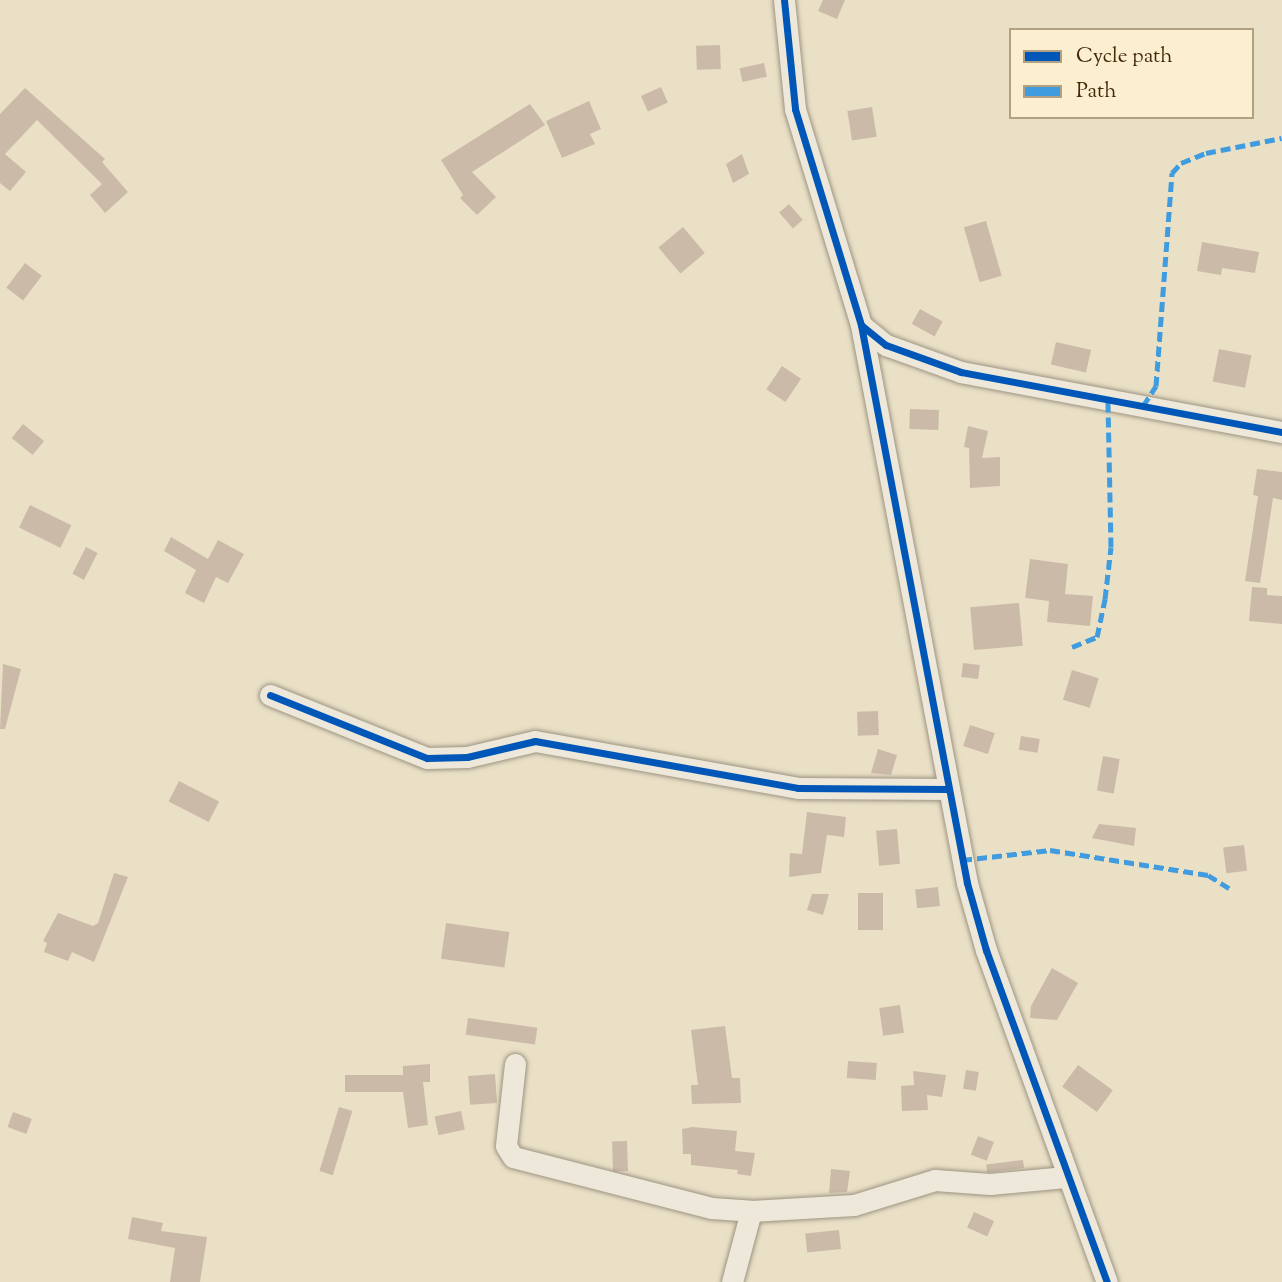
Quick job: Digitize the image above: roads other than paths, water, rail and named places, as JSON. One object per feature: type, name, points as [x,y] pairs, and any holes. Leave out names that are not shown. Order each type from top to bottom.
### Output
[{"type":"street","points":[[784,0],[798,120],[861,325],[948,789],[986,950],[1066,1177],[1107,1282]]},
{"type":"street","points":[[861,325],[886,345],[961,372],[1282,432]]},
{"type":"street","points":[[270,695],[427,758],[467,757],[535,741],[798,788],[948,789]]},
{"type":"street","points":[[515,1063],[506,1146],[513,1157],[712,1208],[751,1211],[854,1205],[935,1180],[989,1184],[1066,1177]]},
{"type":"street","points":[[732,1282],[751,1211]]}]
